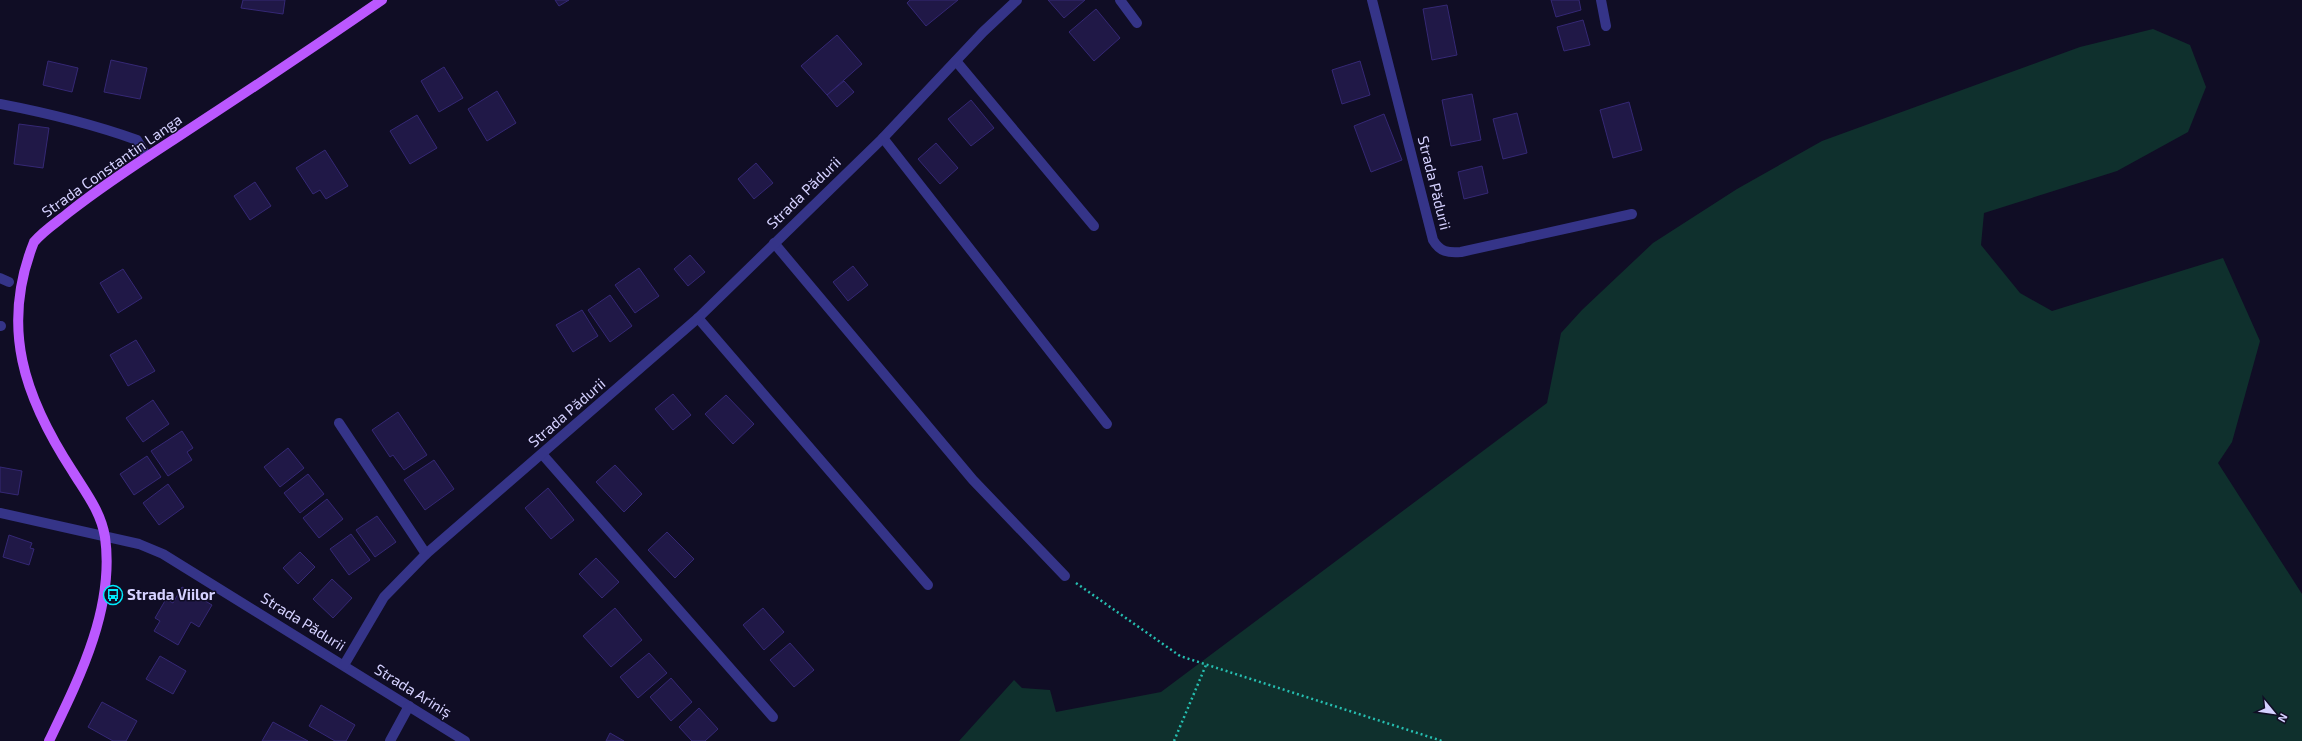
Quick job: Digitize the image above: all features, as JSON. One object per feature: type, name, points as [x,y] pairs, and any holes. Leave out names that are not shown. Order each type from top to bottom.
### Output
[{"type":"main road","name":"Strada Constantin Langa","points":[[5,283],[35,241],[86,199],[382,0]]},
{"type":"main road","points":[[18,386],[94,504],[105,536],[107,568],[104,594],[97,626],[65,708],[49,741]]},
{"type":"street","name":"Strada Pădurii","points":[[0,513],[139,544],[163,554],[344,665],[384,597],[426,554],[698,318],[883,138],[956,61],[1017,0]]},
{"type":"street","points":[[1120,0],[1137,23]]},
{"type":"street","name":"Strada Pădurii","points":[[1372,0],[1433,240],[1441,250],[1450,253],[1461,252],[1632,214]]},
{"type":"street","points":[[1601,0],[1606,26]]},
{"type":"street","points":[[956,61],[1094,226]]},
{"type":"street","points":[[0,104],[61,116],[137,140],[147,157]]},
{"type":"street","points":[[883,138],[1107,424]]},
{"type":"street","points":[[774,243],[973,480],[1065,576]]},
{"type":"street","points":[[698,318],[928,585]]},
{"type":"street","points":[[339,424],[426,554]]},
{"type":"street","points":[[542,454],[773,717]]},
{"type":"street","name":"Strada Ariniș","points":[[344,665],[465,741]]},
{"type":"street","points":[[390,741],[409,706]]},
{"type":"path","points":[[1065,576],[1180,656],[1442,741]]},
{"type":"path","points":[[1174,741],[1206,665]]},
{"type":"green space","points":[[2153,29],[2190,45],[2206,87],[2188,132],[2117,171],[1984,213],[1981,245],[2020,293],[2052,311],[2223,258],[2260,341],[2232,442],[2218,463],[2302,594],[2302,741],[959,741],[1014,680],[1022,688],[1050,690],[1056,712],[1161,692],[1547,403],[1561,333],[1582,310],[1653,243],[1737,189],[1822,141],[2080,47]]},
{"type":"building","points":[[243,0],[285,0],[283,14],[241,8]]},
{"type":"building","points":[[555,0],[569,0],[559,6]]},
{"type":"building","points":[[910,0],[958,0],[926,26],[907,3]]},
{"type":"building","points":[[1048,0],[1085,0],[1064,18]]},
{"type":"building","points":[[1551,0],[1579,0],[1581,10],[1556,17]]},
{"type":"building","points":[[1447,5],[1457,55],[1432,60],[1423,9]]},
{"type":"building","points":[[1096,9],[1120,38],[1094,61],[1069,32]]},
{"type":"building","points":[[1583,20],[1590,45],[1564,51],[1557,27]]},
{"type":"building","points":[[837,35],[862,64],[827,95],[801,66]]},
{"type":"building","points":[[111,60],[147,68],[140,99],[104,92]]},
{"type":"building","points":[[48,61],[78,68],[72,92],[43,85]]},
{"type":"building","points":[[1360,61],[1370,95],[1342,104],[1332,70]]},
{"type":"building","points":[[444,67],[463,98],[439,112],[421,81]]},
{"type":"building","points":[[844,81],[854,92],[837,107],[827,95]]},
{"type":"building","points":[[497,91],[516,123],[487,141],[468,109]]},
{"type":"building","points":[[1472,94],[1481,140],[1451,146],[1442,100]]},
{"type":"building","points":[[971,100],[994,128],[971,146],[948,119]]},
{"type":"building","points":[[1629,102],[1642,150],[1613,158],[1600,110]]},
{"type":"building","points":[[1517,113],[1527,153],[1503,159],[1493,119]]},
{"type":"building","points":[[1384,114],[1402,160],[1371,172],[1354,126]]},
{"type":"building","points":[[417,115],[437,148],[410,164],[390,131]]},
{"type":"building","points":[[19,124],[49,128],[43,168],[14,164]]},
{"type":"building","points":[[936,143],[958,168],[940,184],[918,159]]},
{"type":"building","points":[[325,150],[348,186],[326,199],[320,190],[313,194],[296,168]]},
{"type":"building","points":[[756,163],[773,183],[754,199],[738,179]]},
{"type":"building","points":[[1482,166],[1488,193],[1464,199],[1458,172]]},
{"type":"building","points":[[255,182],[271,206],[250,220],[234,196]]},
{"type":"building","points":[[690,255],[705,272],[688,286],[674,269]]},
{"type":"building","points":[[853,266],[868,285],[848,301],[833,282]]},
{"type":"building","points":[[639,268],[659,296],[635,313],[615,285]]},
{"type":"building","points":[[123,269],[142,298],[118,313],[100,283]]},
{"type":"building","points":[[610,295],[632,326],[610,342],[588,310]]},
{"type":"building","points":[[582,310],[598,336],[573,352],[556,325]]},
{"type":"building","points":[[136,340],[155,371],[128,386],[110,355]]},
{"type":"building","points":[[673,394],[691,415],[673,430],[655,409]]},
{"type":"building","points":[[726,395],[754,424],[733,444],[705,414]]},
{"type":"building","points":[[153,400],[169,424],[143,442],[126,418]]},
{"type":"building","points":[[398,412],[427,455],[404,470],[393,455],[390,457],[372,430]]},
{"type":"building","points":[[182,431],[193,448],[187,452],[192,460],[168,476],[151,451]]},
{"type":"building","points":[[288,448],[304,468],[280,487],[264,467]]},
{"type":"building","points":[[147,456],[161,477],[134,495],[120,474]]},
{"type":"building","points":[[434,460],[454,489],[425,510],[404,480]]},
{"type":"building","points":[[615,465],[642,494],[624,512],[596,482]]},
{"type":"building","points":[[0,467],[22,471],[18,495],[0,492]]},
{"type":"building","points":[[308,474],[324,494],[300,513],[284,493]]},
{"type":"building","points":[[168,484],[184,507],[159,525],[143,503]]},
{"type":"building","points":[[548,488],[574,520],[551,539],[525,508]]},
{"type":"building","points":[[327,499],[343,519],[319,538],[303,518]]},
{"type":"building","points":[[377,516],[396,542],[375,557],[356,530]]},
{"type":"building","points":[[667,532],[694,559],[675,578],[648,550]]},
{"type":"building","points":[[351,534],[370,560],[349,575],[330,549]]},
{"type":"building","points":[[9,535],[32,543],[30,548],[34,549],[29,565],[3,557]]},
{"type":"building","points":[[300,552],[315,567],[298,584],[283,568]]},
{"type":"building","points":[[596,558],[619,582],[602,598],[579,574]]},
{"type":"building","points":[[332,579],[352,598],[333,618],[313,599]]},
{"type":"building","points":[[182,587],[212,605],[199,627],[191,622],[178,645],[154,631],[160,621],[155,618],[166,599],[173,603]]},
{"type":"building","points":[[615,608],[642,640],[611,667],[583,636]]},
{"type":"building","points":[[763,608],[784,632],[764,650],[743,625]]},
{"type":"building","points":[[790,643],[814,670],[794,687],[770,660]]},
{"type":"building","points":[[649,653],[667,673],[638,698],[620,677]]},
{"type":"building","points":[[160,656],[186,671],[173,694],[146,679]]},
{"type":"building","points":[[671,678],[692,702],[671,721],[650,697]]},
{"type":"building","points":[[102,702],[137,721],[126,741],[113,741],[88,727]]},
{"type":"building","points":[[321,705],[355,725],[346,741],[335,741],[309,726]]},
{"type":"building","points":[[699,708],[718,729],[705,741],[692,741],[679,727]]},
{"type":"building","points":[[273,722],[308,741],[262,741]]},
{"type":"building","points":[[610,733],[624,741],[606,741]]},
{"type":"place","name":"Strada Viilor","points":[[113,595]]}]
